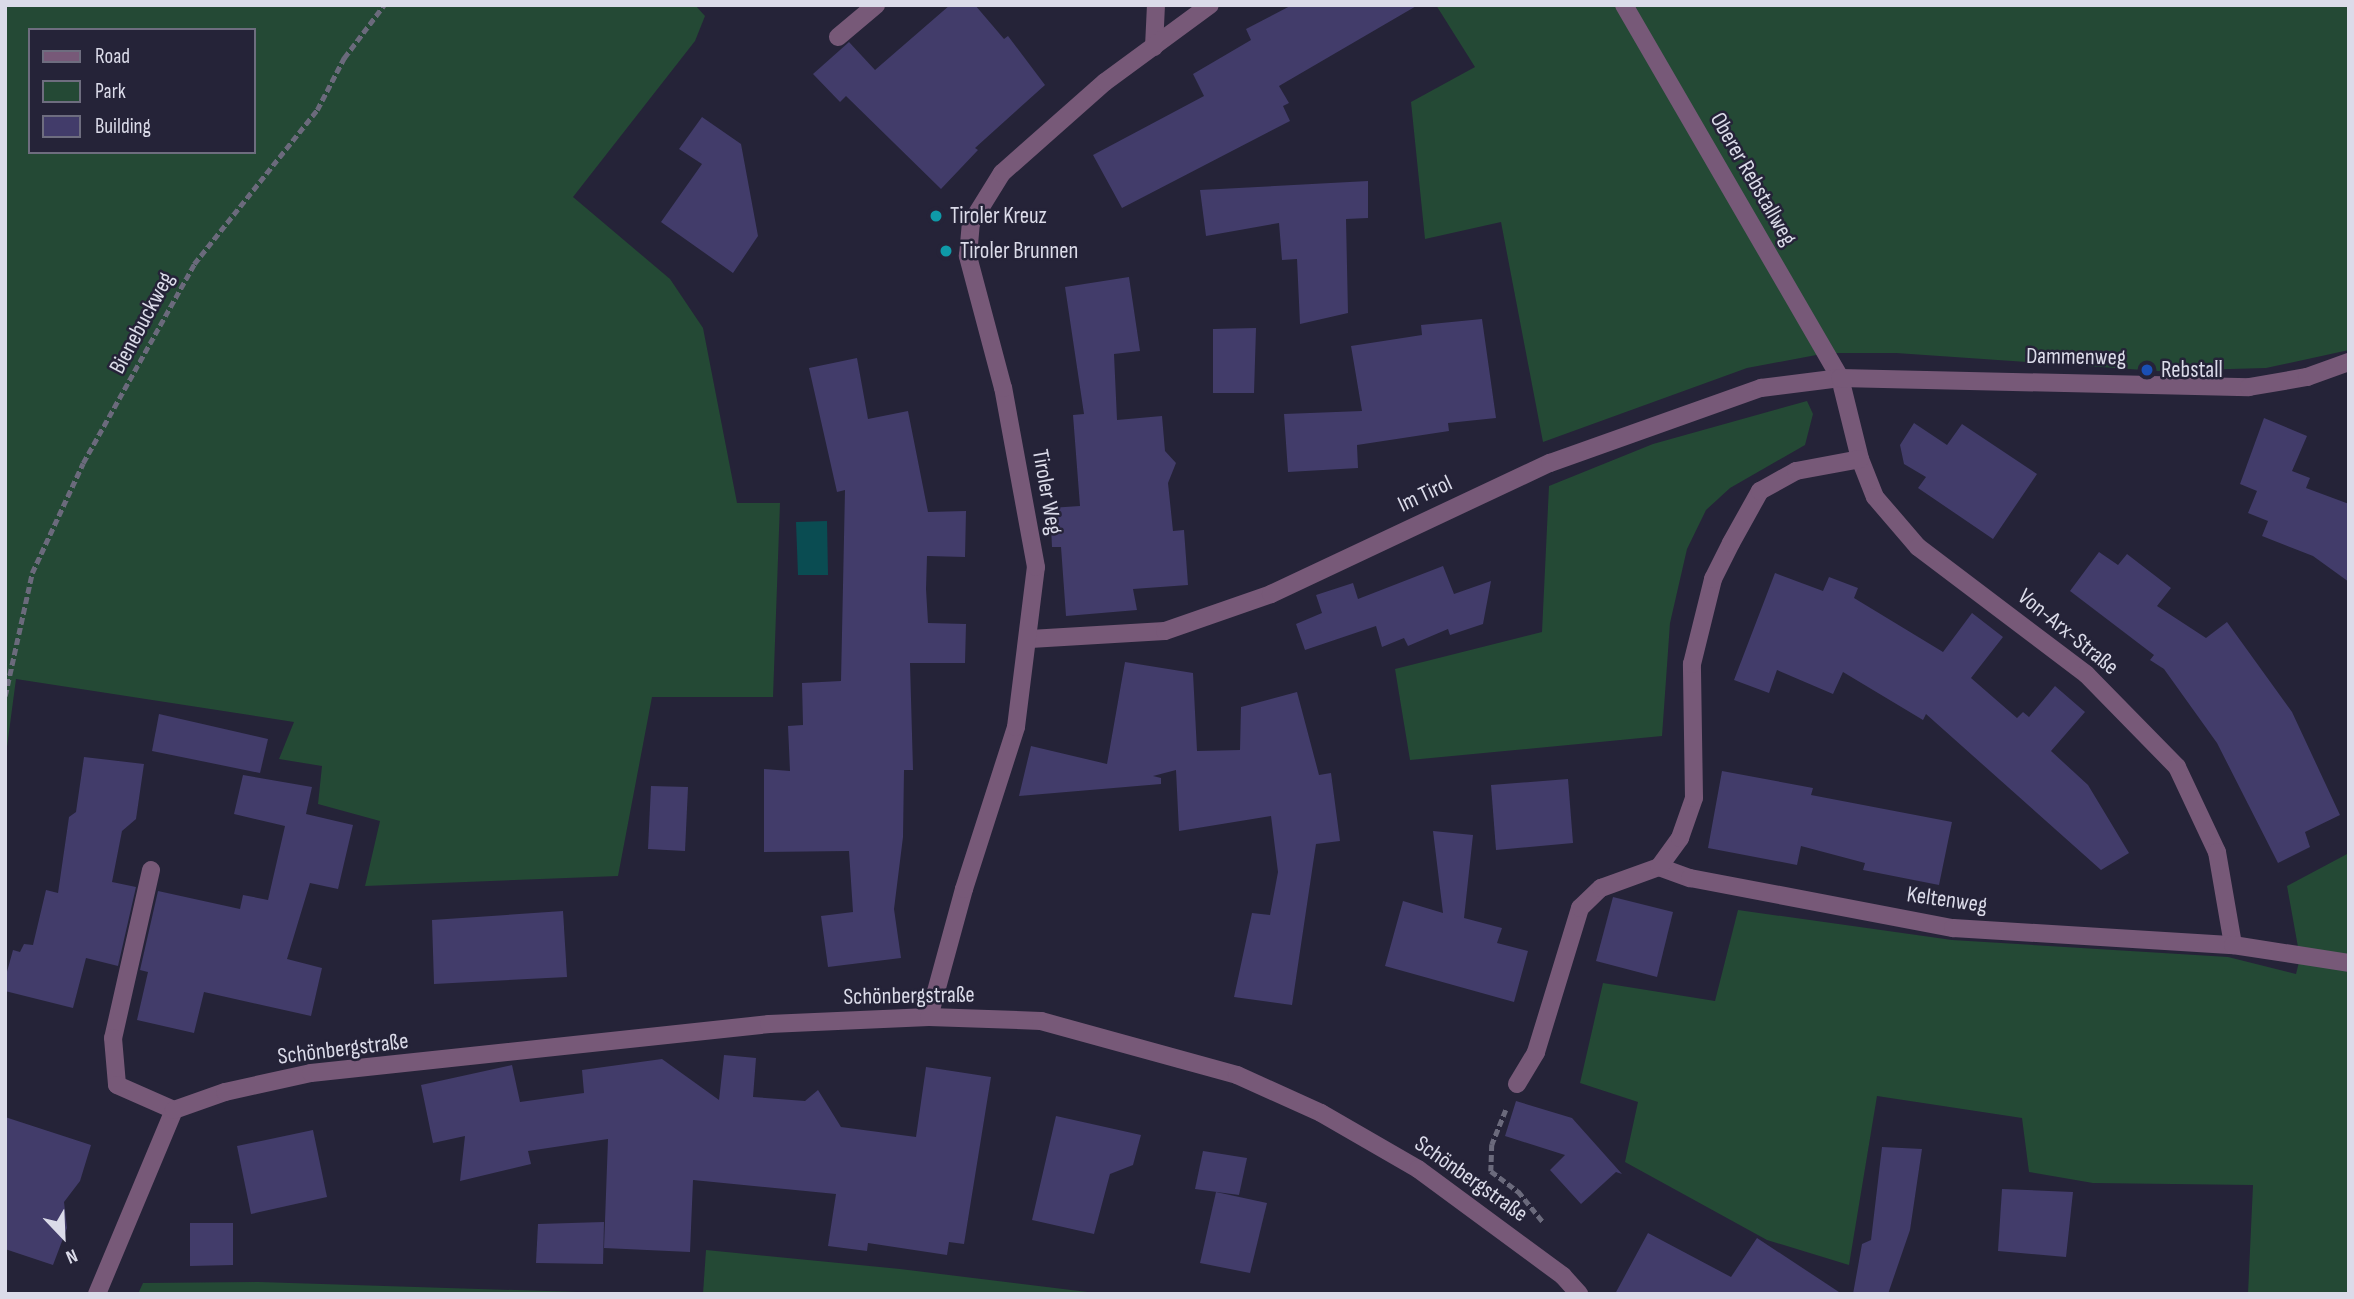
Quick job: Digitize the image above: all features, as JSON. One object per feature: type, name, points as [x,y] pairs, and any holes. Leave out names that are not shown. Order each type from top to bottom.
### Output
[{"type":"street","points":[[838,37],[876,5]]},
{"type":"street","points":[[1154,47],[1156,5]]},
{"type":"street","name":"Tiroler Weg","points":[[929,1017],[964,889],[1016,727],[1030,639],[1036,567],[1003,388],[968,256],[971,223],[1002,173],[1105,82],[1210,5]]},
{"type":"street","name":"Oberer Rebstallweg","points":[[1623,5],[1840,378]]},
{"type":"street","name":"Dammenweg","points":[[1840,378],[2249,387],[2307,377],[2349,362]]},
{"type":"street","name":"Von-Arx-Straße","points":[[1840,378],[1860,459],[1875,496],[1918,547],[2086,674],[2177,767],[2217,852],[2233,945]]},
{"type":"street","name":"Im Tirol","points":[[1030,639],[1177,626],[1271,594],[1549,463],[1761,388],[1840,378]]},
{"type":"street","points":[[1517,1084],[1536,1052],[1580,908],[1601,888],[1659,867],[1680,838],[1694,798],[1692,664],[1713,579],[1760,491],[1796,471],[1860,459]]},
{"type":"street","name":"Keltenweg","points":[[1659,867],[1690,878],[1953,928],[2233,945],[2349,963]]},
{"type":"street","points":[[97,1294],[174,1110],[117,1085],[113,1038],[151,870]]},
{"type":"street","name":"Schönbergstraße","points":[[174,1110],[225,1092],[311,1073],[769,1024],[929,1017],[1041,1021],[1237,1075],[1321,1113],[1418,1170],[1563,1276],[1580,1294]]},
{"type":"path","name":"Bienebuckweg","points":[[5,696],[32,573],[83,463],[194,264],[317,110],[344,58],[384,5]]},
{"type":"green space","points":[[5,5],[695,5],[705,16],[695,41],[573,197],[670,279],[703,328],[737,503],[780,503],[773,697],[652,697],[618,876],[365,886],[380,821],[318,804],[322,766],[279,759],[294,722],[16,679],[5,762]]},
{"type":"green space","points":[[1436,5],[2349,5],[2349,350],[2266,368],[2158,371],[1896,353],[1827,353],[1747,368],[1543,442],[1501,222],[1425,239],[1411,102],[1475,67]]},
{"type":"green space","points":[[1807,401],[1813,414],[1805,445],[1730,488],[1706,510],[1687,549],[1670,623],[1662,736],[1410,760],[1395,669],[1542,632],[1549,486],[1653,444]]},
{"type":"green space","points":[[2349,853],[2349,1294],[2248,1294],[2253,1185],[2093,1183],[2029,1172],[2022,1118],[1877,1096],[1849,1265],[1767,1240],[1625,1162],[1638,1102],[1580,1083],[1603,983],[1715,1001],[1738,910],[1952,940],[2228,957],[2296,974],[2300,958],[2287,886]]},
{"type":"green space","points":[[706,1250],[900,1269],[1104,1294],[703,1294]]},
{"type":"green space","points":[[259,1282],[640,1294],[138,1294],[143,1283]]},
{"type":"shaded area","points":[[827,521],[828,575],[798,575],[796,522]]},
{"type":"building","points":[[950,5],[975,5],[1004,39],[1008,36],[1045,85],[975,148],[978,150],[941,189],[846,96],[840,102],[813,74],[849,42],[875,70]]},
{"type":"building","points":[[1292,5],[1418,5],[1279,86],[1289,103],[1283,106],[1290,121],[1122,208],[1093,155],[1204,96],[1193,74],[1251,40],[1246,29]]},
{"type":"building","points":[[702,117],[741,144],[758,236],[733,273],[661,222],[702,164],[679,149]]},
{"type":"building","points":[[1368,181],[1368,218],[1346,219],[1348,313],[1300,324],[1297,259],[1282,260],[1279,223],[1206,236],[1200,190]]},
{"type":"building","points":[[1129,277],[1140,351],[1114,354],[1117,420],[1162,416],[1165,451],[1176,463],[1168,483],[1173,531],[1184,530],[1188,585],[1133,589],[1137,610],[1066,616],[1061,547],[1052,547],[1050,508],[1080,506],[1073,415],[1084,414],[1065,287]]},
{"type":"building","points":[[1482,319],[1496,418],[1448,423],[1449,431],[1357,445],[1358,468],[1288,472],[1284,414],[1362,411],[1351,346],[1422,335],[1421,325]]},
{"type":"building","points":[[1256,328],[1254,393],[1213,393],[1213,329]]},
{"type":"building","points":[[857,358],[868,419],[908,411],[928,512],[966,511],[965,557],[927,556],[926,589],[928,623],[966,624],[965,663],[910,663],[913,770],[904,770],[903,837],[894,909],[901,958],[828,967],[821,916],[853,912],[849,851],[764,852],[764,769],[790,771],[788,726],[803,725],[802,683],[841,681],[845,490],[837,492],[809,368]]},
{"type":"building","points":[[2264,418],[2307,436],[2292,471],[2310,478],[2306,488],[2349,504],[2349,582],[2313,556],[2262,536],[2268,521],[2248,513],[2257,491],[2240,484]]},
{"type":"building","points":[[1914,423],[1947,445],[1962,424],[2037,474],[1993,539],[1918,488],[1926,477],[1904,464],[1900,445]]},
{"type":"building","points":[[2099,552],[2118,565],[2127,554],[2171,588],[2157,606],[2206,638],[2227,622],[2292,712],[2340,815],[2305,832],[2310,847],[2278,863],[2217,743],[2164,669],[2150,660],[2154,655],[2070,591]]},
{"type":"building","points":[[1443,566],[1454,594],[1491,581],[1483,624],[1450,635],[1448,629],[1408,646],[1404,638],[1382,647],[1376,626],[1305,650],[1296,624],[1322,613],[1316,595],[1353,583],[1358,599]]},
{"type":"building","points":[[1775,573],[1823,591],[1829,577],[1858,588],[1854,598],[1943,652],[1972,613],[2003,637],[1971,678],[2017,718],[2023,712],[2029,717],[2055,686],[2085,712],[2051,751],[2088,785],[2129,853],[2101,870],[1926,714],[1923,720],[1843,672],[1833,694],[1777,670],[1769,693],[1734,680]]},
{"type":"building","points":[[1125,662],[1193,673],[1197,751],[1240,750],[1241,707],[1297,692],[1319,775],[1331,773],[1340,841],[1316,844],[1292,1005],[1234,997],[1252,913],[1270,915],[1278,872],[1271,816],[1179,831],[1176,770],[1153,776],[1161,778],[1161,784],[1019,796],[1031,746],[1107,764]]},
{"type":"building","points":[[159,714],[268,739],[260,773],[152,751]]},
{"type":"building","points":[[84,757],[144,764],[136,819],[122,831],[112,882],[136,887],[118,966],[86,958],[73,1008],[5,991],[5,979],[13,950],[20,952],[24,944],[33,945],[46,890],[58,893],[69,817],[76,812]]},
{"type":"building","points":[[1722,771],[1813,788],[1811,795],[1952,822],[1939,885],[1863,870],[1865,863],[1801,846],[1797,865],[1708,848]]},
{"type":"building","points":[[243,775],[312,787],[306,814],[353,825],[338,889],[310,883],[287,959],[322,968],[311,1016],[204,992],[194,1033],[137,1020],[148,972],[140,970],[158,891],[240,909],[243,895],[268,900],[285,826],[234,814]]},
{"type":"building","points":[[1568,779],[1573,843],[1496,850],[1491,785]]},
{"type":"building","points":[[651,786],[688,787],[685,851],[648,849]]},
{"type":"building","points":[[1433,831],[1473,835],[1464,918],[1502,928],[1497,943],[1528,951],[1514,1002],[1385,966],[1403,901],[1443,913]]},
{"type":"building","points":[[1613,897],[1673,912],[1657,977],[1596,961]]},
{"type":"building","points":[[563,911],[567,977],[434,984],[432,920]]},
{"type":"building","points":[[724,1055],[756,1058],[753,1097],[805,1101],[818,1090],[841,1127],[916,1137],[926,1067],[991,1077],[964,1244],[949,1242],[947,1255],[868,1243],[867,1251],[828,1246],[836,1194],[693,1180],[690,1252],[604,1248],[608,1139],[528,1151],[531,1164],[460,1181],[465,1136],[433,1143],[421,1085],[512,1065],[520,1102],[584,1093],[582,1070],[662,1059],[719,1100]]},
{"type":"building","points":[[1516,1101],[1572,1118],[1622,1174],[1616,1172],[1581,1204],[1550,1170],[1565,1155],[1505,1136]]},
{"type":"building","points":[[1056,1116],[1141,1135],[1133,1165],[1110,1174],[1094,1234],[1032,1220]]},
{"type":"building","points":[[5,1117],[91,1145],[80,1181],[64,1202],[67,1228],[53,1265],[5,1249]]},
{"type":"building","points":[[313,1130],[327,1197],[251,1214],[237,1146]]},
{"type":"building","points":[[1882,1147],[1922,1149],[1910,1230],[1888,1294],[1853,1294],[1862,1244],[1871,1240]]},
{"type":"building","points":[[1203,1151],[1247,1158],[1239,1195],[1195,1189]]},
{"type":"building","points":[[2002,1189],[2073,1192],[2066,1257],[1998,1251]]},
{"type":"building","points":[[1216,1192],[1267,1203],[1250,1273],[1200,1263]]},
{"type":"building","points":[[604,1222],[603,1264],[536,1263],[538,1224]]},
{"type":"building","points":[[190,1223],[233,1223],[233,1265],[190,1266]]},
{"type":"building","points":[[1648,1233],[1731,1277],[1757,1238],[1842,1294],[1615,1294]]},
{"type":"place","name":"Tiroler Kreuz","points":[[936,216]]},
{"type":"place","name":"Tiroler Brunnen","points":[[946,251]]},
{"type":"place","name":"Rebstall","points":[[2147,370]]}]
